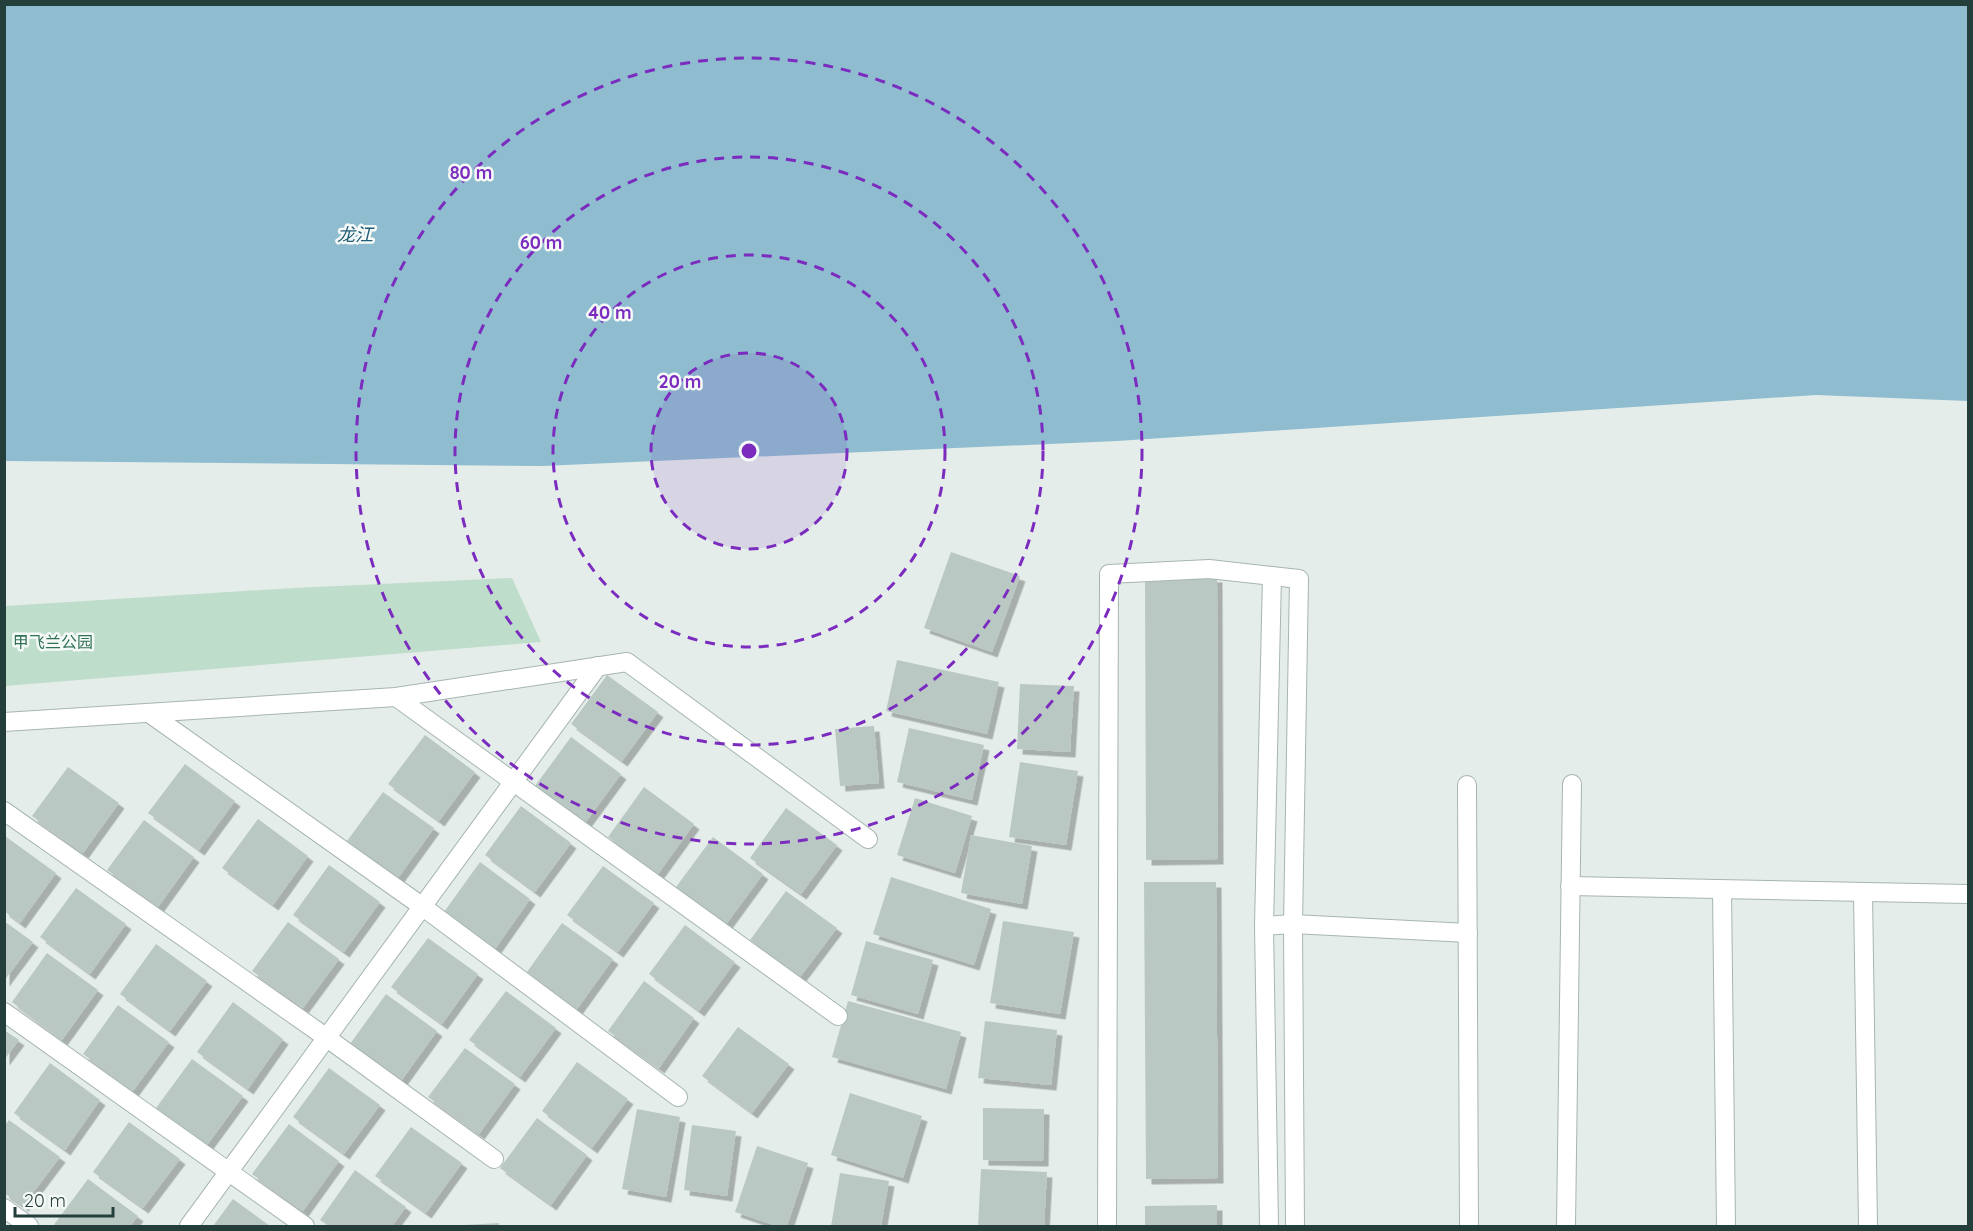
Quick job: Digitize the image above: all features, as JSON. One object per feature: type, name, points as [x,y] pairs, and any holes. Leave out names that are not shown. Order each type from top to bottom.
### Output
[{"type":"street","points":[[1107,1227],[1109,574],[1209,569],[1299,579],[1293,924],[1295,1227]]},
{"type":"street","points":[[1269,1227],[1264,926],[1272,576]]},
{"type":"street","points":[[4,722],[396,697],[627,662],[867,839]]},
{"type":"street","points":[[189,1227],[598,666]]},
{"type":"street","points":[[396,697],[838,1016]]},
{"type":"street","points":[[148,712],[423,907],[678,1097]]},
{"type":"street","points":[[1566,1227],[1572,784]]},
{"type":"street","points":[[1467,785],[1469,1227]]},
{"type":"street","points":[[4,812],[327,1038],[494,1159]]},
{"type":"street","points":[[1570,886],[1968,894]]},
{"type":"street","points":[[1722,890],[1726,1227]]},
{"type":"street","points":[[1863,893],[1868,1227]]},
{"type":"street","points":[[1264,926],[1293,924],[1468,933]]},
{"type":"street","points":[[4,1012],[305,1227]]},
{"type":"street","points":[[4,1209],[30,1227]]},
{"type":"green space","name":"甲飞兰公园","points":[[512,578],[541,642],[5,686],[5,606],[294,588]]},
{"type":"water","name":"龙江","points":[[4,5],[1968,5],[1968,401],[1816,395],[1117,441],[542,466],[5,461]]},
{"type":"building","points":[[951,552],[1020,576],[992,652],[924,628]]},
{"type":"building","points":[[1217,577],[1218,859],[1146,860],[1145,578]]},
{"type":"building","points":[[897,660],[999,682],[987,734],[886,711]]},
{"type":"building","points":[[607,675],[658,712],[622,761],[571,724]]},
{"type":"building","points":[[1020,684],[1074,686],[1070,752],[1017,749]]},
{"type":"building","points":[[874,726],[879,783],[840,786],[835,729]]},
{"type":"building","points":[[909,728],[984,745],[972,800],[897,782]]},
{"type":"building","points":[[425,735],[475,772],[439,821],[388,784]]},
{"type":"building","points":[[571,737],[621,774],[585,823],[535,786]]},
{"type":"building","points":[[1020,762],[1078,771],[1066,845],[1009,837]]},
{"type":"building","points":[[185,764],[235,801],[199,850],[148,813]]},
{"type":"building","points":[[68,767],[119,803],[83,853],[32,816]]},
{"type":"building","points":[[644,787],[694,824],[658,874],[608,837]]},
{"type":"building","points":[[383,792],[434,828],[398,878],[347,841]]},
{"type":"building","points":[[915,798],[972,816],[955,873],[897,855]]},
{"type":"building","points":[[521,806],[571,843],[535,892],[485,855]]},
{"type":"building","points":[[786,808],[837,845],[801,894],[750,858]]},
{"type":"building","points":[[258,819],[308,856],[273,905],[222,868]]},
{"type":"building","points":[[144,820],[194,857],[158,907],[107,870]]},
{"type":"building","points":[[971,835],[1032,846],[1022,904],[961,893]]},
{"type":"building","points":[[5,836],[56,873],[20,923],[4,911]]},
{"type":"building","points":[[713,837],[763,874],[727,923],[676,887]]},
{"type":"building","points":[[480,862],[530,899],[495,949],[444,912]]},
{"type":"building","points":[[329,865],[380,902],[344,952],[293,915]]},
{"type":"building","points":[[603,866],[654,903],[618,952],[567,915]]},
{"type":"building","points":[[891,877],[991,909],[974,965],[873,934]]},
{"type":"building","points":[[1144,882],[1216,882],[1218,1178],[1146,1179]]},
{"type":"building","points":[[76,888],[126,924],[90,974],[40,937]]},
{"type":"building","points":[[786,891],[837,928],[800,977],[750,940]]},
{"type":"building","points":[[4,921],[33,942],[4,981]]},
{"type":"building","points":[[1003,921],[1074,932],[1060,1014],[990,1003]]},
{"type":"building","points":[[288,922],[339,959],[303,1008],[252,971]]},
{"type":"building","points":[[562,923],[613,959],[577,1009],[527,972]]},
{"type":"building","points":[[685,925],[735,962],[699,1011],[649,974]]},
{"type":"building","points":[[428,938],[478,974],[442,1024],[391,987]]},
{"type":"building","points":[[866,941],[933,960],[918,1014],[851,995]]},
{"type":"building","points":[[156,944],[207,981],[170,1031],[120,994]]},
{"type":"building","points":[[47,953],[98,990],[62,1040],[12,1002]]},
{"type":"building","points":[[644,981],[694,1018],[659,1068],[608,1031]]},
{"type":"building","points":[[506,991],[556,1028],[520,1077],[469,1040]]},
{"type":"building","points":[[386,994],[437,1031],[401,1081],[350,1044]]},
{"type":"building","points":[[848,1001],[961,1032],[946,1089],[832,1057]]},
{"type":"building","points":[[233,1002],[283,1039],[248,1089],[197,1052]]},
{"type":"building","points":[[118,1005],[169,1042],[133,1091],[83,1054]]},
{"type":"building","points":[[985,1021],[1057,1030],[1051,1085],[978,1078]]},
{"type":"building","points":[[738,1027],[789,1064],[752,1113],[702,1076]]},
{"type":"building","points":[[4,1030],[19,1040],[4,1060]]},
{"type":"building","points":[[465,1048],[515,1084],[479,1134],[428,1097]]},
{"type":"building","points":[[192,1059],[243,1096],[207,1145],[156,1108]]},
{"type":"building","points":[[577,1062],[628,1099],[592,1148],[542,1111]]},
{"type":"building","points":[[50,1063],[100,1100],[65,1150],[14,1113]]},
{"type":"building","points":[[329,1068],[380,1105],[344,1154],[293,1117]]},
{"type":"building","points":[[850,1093],[922,1116],[903,1178],[831,1155]]},
{"type":"building","points":[[983,1108],[1044,1109],[1043,1161],[983,1160]]},
{"type":"building","points":[[637,1109],[680,1117],[666,1197],[622,1189]]},
{"type":"building","points":[[537,1118],[587,1155],[551,1205],[500,1168]]},
{"type":"building","points":[[9,1120],[60,1157],[23,1206],[4,1193],[4,1126]]},
{"type":"building","points":[[129,1122],[180,1159],[143,1208],[93,1172]]},
{"type":"building","points":[[289,1124],[339,1161],[303,1211],[252,1174]]},
{"type":"building","points":[[692,1125],[736,1131],[727,1196],[684,1190]]},
{"type":"building","points":[[411,1127],[462,1163],[426,1213],[375,1176]]},
{"type":"building","points":[[757,1146],[808,1163],[787,1226],[777,1226],[735,1212]]},
{"type":"building","points":[[981,1169],[1047,1172],[1044,1226],[978,1226]]},
{"type":"building","points":[[355,1170],[406,1207],[392,1226],[329,1226],[320,1220]]},
{"type":"building","points":[[840,1173],[889,1181],[881,1226],[831,1226]]},
{"type":"building","points":[[88,1179],[138,1216],[130,1226],[53,1226]]},
{"type":"building","points":[[233,1199],[270,1226],[213,1226]]},
{"type":"building","points":[[1217,1205],[1217,1226],[1145,1226],[1145,1206]]},
{"type":"building","points":[[499,1223],[499,1226],[463,1226],[463,1225]]}]
